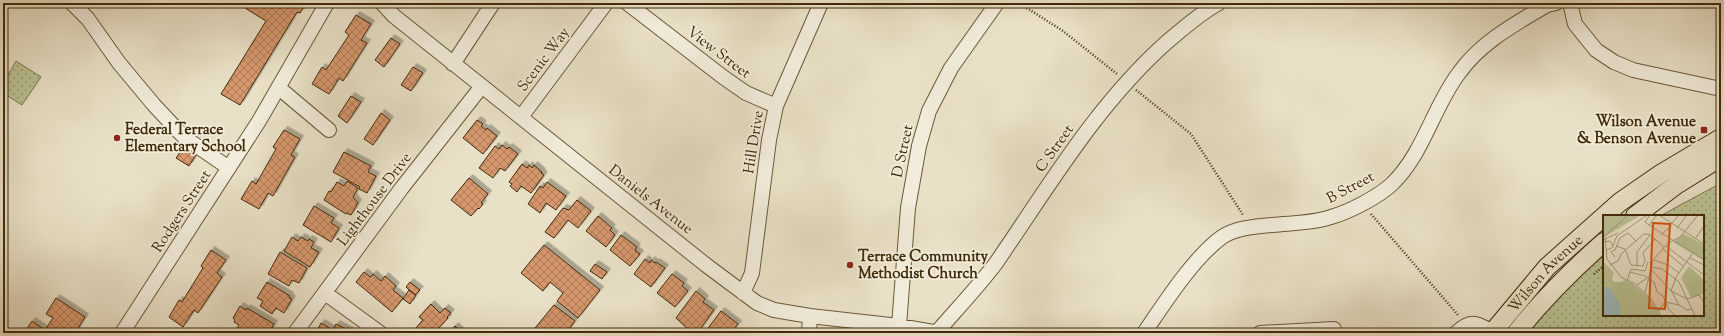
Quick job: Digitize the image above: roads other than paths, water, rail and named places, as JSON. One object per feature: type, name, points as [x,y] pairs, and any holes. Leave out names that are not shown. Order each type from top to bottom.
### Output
[{"type":"main road","name":"Wilson Avenue","points":[[1606,215],[1620,202],[1662,173],[1721,138]]},
{"type":"main road","points":[[1636,215],[1676,185],[1721,157]]},
{"type":"main road","name":"Wilson Avenue","points":[[1492,332],[1547,268],[1603,217]]},
{"type":"main road","name":"Wilson Avenue","points":[[1516,333],[1558,283],[1603,243]]},
{"type":"street","points":[[72,3],[88,19],[119,63],[154,105],[184,137],[229,168]]},
{"type":"street","name":"Rodgers Street","points":[[122,333],[279,88],[327,3]]},
{"type":"street","name":"Daniels Avenue","points":[[382,3],[394,16],[453,64],[757,303],[774,310],[810,316],[899,326],[938,333]]},
{"type":"street","points":[[453,64],[493,3]]},
{"type":"street","name":"Scenic Way","points":[[521,117],[606,3]]},
{"type":"street","name":"View Street","points":[[627,3],[746,93],[776,106]]},
{"type":"street","name":"Hill Drive","points":[[743,293],[752,273],[769,140],[776,106],[821,3]]},
{"type":"street","name":"D Street","points":[[899,326],[908,208],[919,146],[929,111],[951,68],[997,3]]},
{"type":"street","name":"C Street","points":[[938,333],[994,265],[1077,142],[1127,82],[1152,56],[1185,26],[1219,3]]},
{"type":"street","name":"B Street","points":[[1144,333],[1198,259],[1223,237],[1251,227],[1285,224],[1331,217],[1370,200],[1392,184],[1410,161],[1458,74],[1470,59],[1493,38],[1547,5],[1556,3]]},
{"type":"street","points":[[1570,3],[1575,24],[1596,50],[1614,62],[1633,70],[1721,89]]},
{"type":"street","name":"Lighthouse Drive","points":[[295,333],[401,189],[482,86]]},
{"type":"street","points":[[279,88],[329,130]]},
{"type":"street","points":[[325,293],[380,333]]},
{"type":"street","points":[[809,333],[810,316]]},
{"type":"street","points":[[1461,329],[1475,323],[1492,332]]},
{"type":"street","points":[[1260,333],[1334,329]]},
{"type":"place","name":"Wilson Avenue & Benson Avenue","points":[[1704,130]]},
{"type":"place","name":"Federal Terrace Elementary School","points":[[117,138]]},
{"type":"place","name":"Terrace Community Methodist Church","points":[[850,265]]}]
